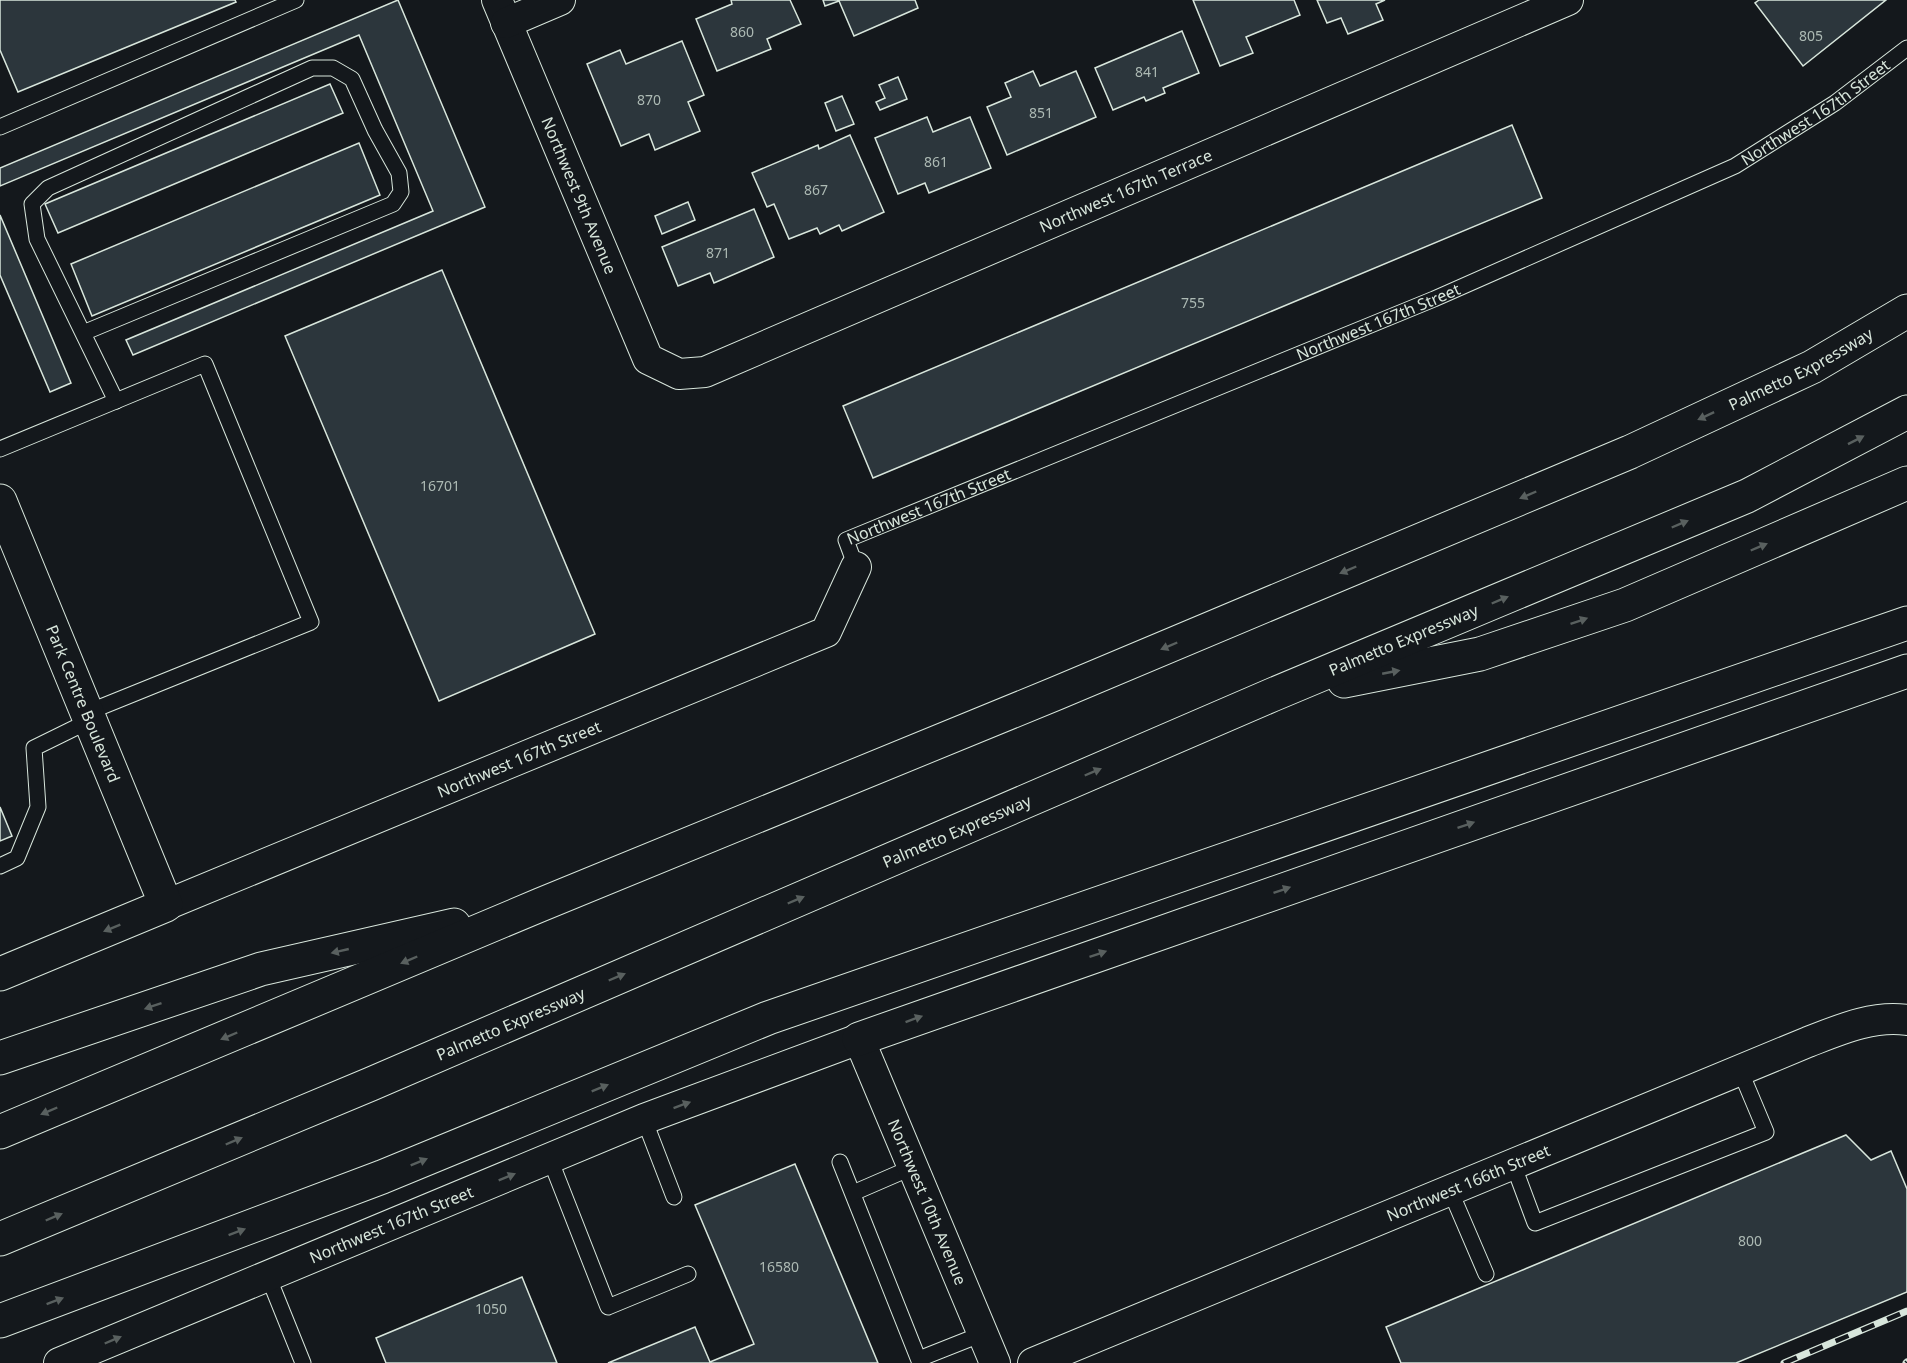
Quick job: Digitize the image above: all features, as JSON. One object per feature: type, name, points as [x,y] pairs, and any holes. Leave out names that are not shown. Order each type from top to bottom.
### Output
[{"type":"main road","name":"Palmetto Expressway","points":[[0,1132],[540,905],[1068,689],[1630,452],[1812,367],[1907,311]]},
{"type":"main road","name":"Palmetto Expressway","points":[[0,1239],[360,1089],[1272,695],[1747,496],[1907,412]]},
{"type":"main road","points":[[1272,695],[1480,654],[1626,605],[1907,483]]},
{"type":"main road","name":"Park Centre Boulevard","points":[[1,505],[166,905]]},
{"type":"main road","points":[[0,1321],[382,1177],[768,1018],[1907,623]]},
{"type":"main road","points":[[859,1040],[1907,671]]},
{"type":"main road","name":"Northwest 167th Street","points":[[0,974],[166,905]]},
{"type":"main road","points":[[0,1058],[261,969],[540,905]]},
{"type":"street","points":[[501,11],[560,0]]},
{"type":"street","name":"Northwest 167th Terrace","points":[[679,374],[705,372],[1568,0]]},
{"type":"street","name":"Northwest 9th Avenue","points":[[501,11],[648,359],[679,374]]},
{"type":"street","name":"Northwest 167th Street","points":[[166,905],[826,632],[856,567]]},
{"type":"street","name":"Northwest 166th Street","points":[[1033,1363],[1854,1025],[1897,1018],[1907,1020]]},
{"type":"street","name":"Northwest 167th Street","points":[[59,1363],[644,1119],[859,1040]]},
{"type":"street","name":"Northwest 10th Avenue","points":[[859,1040],[995,1363]]},
{"type":"lane","points":[[0,127],[296,0]]},
{"type":"lane","name":"Northwest 167th Street","points":[[856,567],[846,540],[1434,299],[1735,166],[1835,103],[1907,48]]},
{"type":"lane","points":[[83,333],[393,204],[401,192],[399,173],[352,80],[333,68],[312,68],[48,188],[33,204],[37,240],[116,402]]},
{"type":"lane","points":[[0,449],[205,364],[311,622],[87,717],[34,748],[38,807],[18,858],[0,866]]},
{"type":"lane","points":[[1513,1164],[1535,1223],[1766,1132],[1740,1070]]},
{"type":"lane","points":[[644,1119],[674,1197]]},
{"type":"lane","points":[[550,1159],[608,1307],[688,1274]]},
{"type":"lane","points":[[840,1162],[919,1361],[982,1334]]},
{"type":"lane","points":[[853,1193],[913,1167]]},
{"type":"lane","points":[[1449,1190],[1486,1274]]},
{"type":"lane","points":[[268,1276],[303,1363]]},
{"type":"building","points":[[0,0],[235,0],[236,2],[18,92],[0,50]]},
{"type":"building","points":[[398,0],[485,207],[133,355],[126,340],[433,211],[359,35],[0,186],[0,168]]},
{"type":"building","points":[[731,0],[790,0],[801,24],[767,39],[771,49],[717,71],[696,19],[732,4]]},
{"type":"building","points":[[823,0],[915,0],[918,8],[854,36],[839,1],[825,6]]},
{"type":"building","points":[[1193,0],[1294,0],[1300,15],[1246,37],[1253,53],[1220,66]]},
{"type":"building","points":[[1317,0],[1385,0],[1376,4],[1383,20],[1348,34],[1341,18],[1327,23]]},
{"type":"building","points":[[1759,0],[1886,0],[1803,66],[1755,3]]},
{"type":"building","points":[[1182,31],[1199,73],[1163,88],[1165,93],[1146,101],[1144,97],[1113,110],[1095,68]]},
{"type":"building","points":[[682,41],[704,95],[688,102],[700,131],[655,150],[649,134],[621,146],[587,64],[620,50],[626,64]]},
{"type":"building","points":[[1033,71],[1040,86],[1076,71],[1096,117],[1007,155],[987,107],[1011,97],[1005,83]]},
{"type":"building","points":[[898,77],[907,99],[880,110],[876,102],[885,98],[879,85]]},
{"type":"building","points":[[330,84],[343,113],[58,233],[45,204]]},
{"type":"building","points":[[842,96],[854,124],[836,131],[825,103]]},
{"type":"building","points":[[927,117],[933,132],[970,117],[991,168],[929,193],[925,183],[898,194],[875,138]]},
{"type":"building","points":[[1512,125],[1542,198],[873,478],[843,406]]},
{"type":"building","points":[[850,135],[884,212],[842,231],[839,225],[820,234],[817,228],[789,239],[774,204],[767,207],[752,173],[818,145],[819,149]]},
{"type":"building","points":[[359,143],[380,195],[92,316],[71,264]]},
{"type":"building","points":[[688,202],[695,220],[662,234],[655,216]]},
{"type":"building","points":[[754,209],[774,257],[714,283],[710,273],[678,286],[662,247]]},
{"type":"building","points":[[0,215],[71,383],[50,392],[0,275]]},
{"type":"building","points":[[442,270],[595,634],[439,701],[285,336]]},
{"type":"building","points":[[0,807],[12,836],[0,841]]},
{"type":"building","points":[[1846,1135],[1871,1160],[1891,1151],[1907,1189],[1907,1292],[1736,1363],[1401,1363],[1386,1327]]},
{"type":"building","points":[[795,1164],[878,1363],[608,1363],[695,1327],[710,1362],[754,1344],[695,1205]]},
{"type":"building","points":[[522,1277],[557,1363],[386,1363],[376,1338]]},
{"type":"railway","points":[[1784,1363],[1907,1311]]}]
